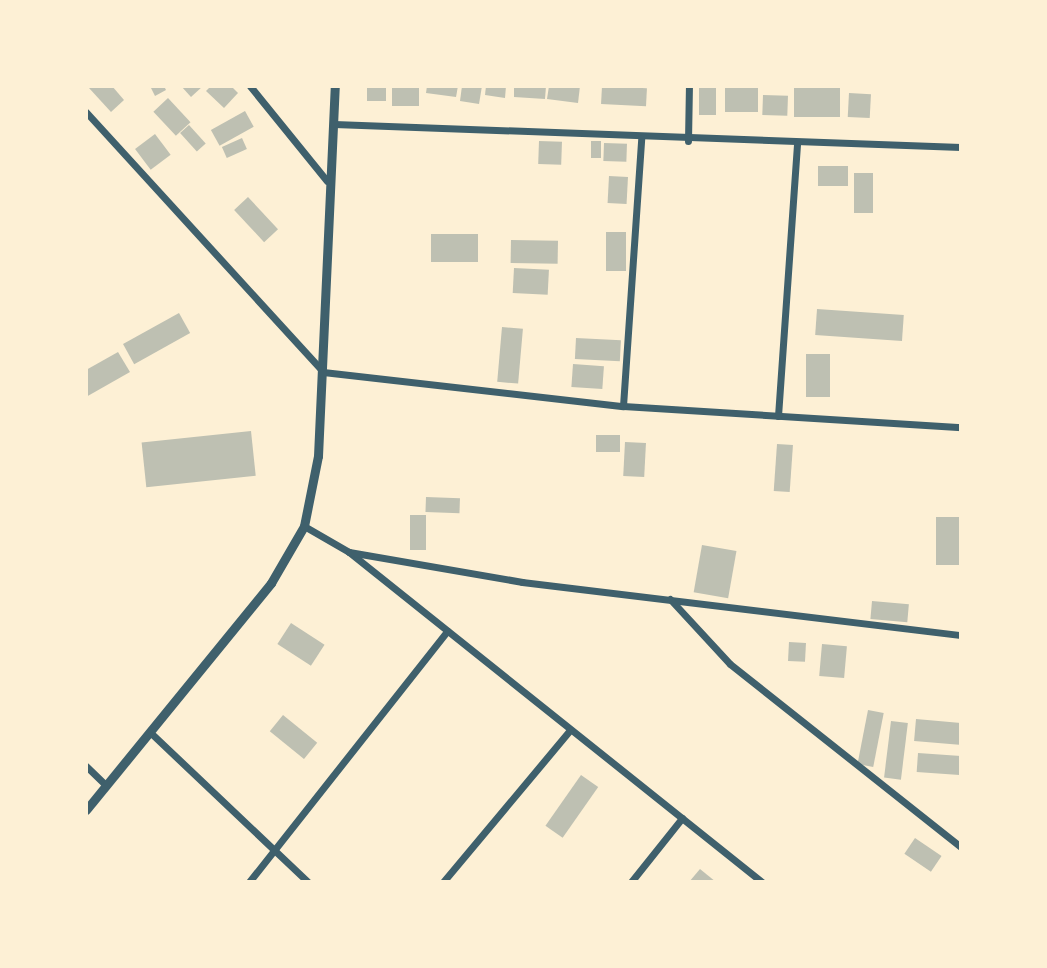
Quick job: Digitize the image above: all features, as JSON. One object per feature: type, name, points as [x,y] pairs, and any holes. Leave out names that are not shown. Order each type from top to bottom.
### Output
[{"type":"street","points":[[250,86],[327,181]]},
{"type":"street","points":[[86,810],[153,735],[271,583],[304,526],[318,456],[327,181],[335,86]]},
{"type":"street","points":[[688,141],[689,86]]},
{"type":"street","points":[[86,112],[323,372],[623,406],[961,427]]},
{"type":"street","points":[[334,124],[688,141],[961,147]]},
{"type":"street","points":[[623,406],[641,139]]},
{"type":"street","points":[[778,416],[797,144]]},
{"type":"street","points":[[304,526],[349,552],[762,882]]},
{"type":"street","points":[[349,552],[670,599],[961,635]]},
{"type":"street","points":[[670,599],[730,664],[961,847]]},
{"type":"street","points":[[249,882],[275,853],[447,631]]},
{"type":"street","points":[[443,882],[570,730]]},
{"type":"street","points":[[153,735],[308,882]]},
{"type":"street","points":[[86,766],[106,785]]},
{"type":"street","points":[[631,882],[682,818]]},
{"type":"building","points":[[112,86],[124,100],[111,112],[89,88]]},
{"type":"building","points":[[150,86],[164,86],[166,90],[155,96]]},
{"type":"building","points":[[181,86],[203,86],[191,97]]},
{"type":"building","points":[[211,86],[231,86],[238,93],[224,108],[206,91]]},
{"type":"building","points":[[367,86],[386,86],[386,101],[367,101]]},
{"type":"building","points":[[392,86],[419,86],[419,106],[392,106]]},
{"type":"building","points":[[427,86],[458,86],[456,97],[426,93]]},
{"type":"building","points":[[462,86],[482,86],[479,104],[460,101]]},
{"type":"building","points":[[486,86],[506,86],[505,98],[485,95]]},
{"type":"building","points":[[514,86],[546,86],[545,99],[514,97]]},
{"type":"building","points":[[549,86],[580,86],[578,103],[547,99]]},
{"type":"building","points":[[602,86],[647,88],[646,106],[601,104]]},
{"type":"building","points":[[699,86],[716,86],[716,115],[699,115]]},
{"type":"building","points":[[725,86],[758,86],[758,112],[725,112]]},
{"type":"building","points":[[794,86],[840,86],[840,117],[794,117]]},
{"type":"building","points":[[849,93],[871,94],[870,118],[848,117]]},
{"type":"building","points":[[763,95],[788,96],[787,116],[762,115]]},
{"type":"building","points":[[168,98],[191,122],[176,136],[153,112]]},
{"type":"building","points":[[245,111],[254,127],[220,146],[211,130]]},
{"type":"building","points":[[189,125],[206,144],[197,152],[180,133]]},
{"type":"building","points":[[155,134],[171,155],[151,170],[135,149]]},
{"type":"building","points":[[242,138],[247,149],[227,158],[222,147]]},
{"type":"building","points":[[539,141],[562,142],[561,165],[538,164]]},
{"type":"building","points":[[591,141],[601,141],[601,158],[591,158]]},
{"type":"building","points":[[604,143],[627,144],[626,162],[603,161]]},
{"type":"building","points":[[818,166],[848,166],[848,186],[818,186]]},
{"type":"building","points":[[854,173],[873,173],[873,213],[854,213]]},
{"type":"building","points":[[609,176],[628,177],[627,204],[608,203]]},
{"type":"building","points":[[248,197],[278,229],[264,242],[234,210]]},
{"type":"building","points":[[606,232],[626,232],[626,271],[606,271]]},
{"type":"building","points":[[431,234],[478,234],[478,262],[431,262]]},
{"type":"building","points":[[511,240],[558,241],[558,264],[511,263]]},
{"type":"building","points":[[514,268],[549,270],[548,295],[513,293]]},
{"type":"building","points":[[817,309],[904,315],[902,341],[815,335]]},
{"type":"building","points":[[179,313],[190,333],[134,364],[123,344]]},
{"type":"building","points":[[502,327],[523,329],[518,384],[497,382]]},
{"type":"building","points":[[576,338],[621,340],[620,361],[575,359]]},
{"type":"building","points":[[118,352],[130,372],[86,397],[86,370]]},
{"type":"building","points":[[806,354],[830,354],[830,397],[806,397]]},
{"type":"building","points":[[573,364],[604,366],[602,389],[571,387]]},
{"type":"building","points":[[251,431],[256,476],[146,487],[142,442]]},
{"type":"building","points":[[596,435],[620,435],[620,452],[596,452]]},
{"type":"building","points":[[625,442],[646,443],[644,477],[623,476]]},
{"type":"building","points":[[777,444],[793,445],[790,492],[774,491]]},
{"type":"building","points":[[426,497],[460,498],[459,513],[425,512]]},
{"type":"building","points":[[410,515],[426,515],[426,550],[410,550]]},
{"type":"building","points":[[936,517],[961,517],[961,565],[936,565]]},
{"type":"building","points":[[702,545],[736,551],[728,598],[694,592]]},
{"type":"building","points":[[872,601],[909,604],[907,622],[870,619]]},
{"type":"building","points":[[291,623],[325,645],[311,666],[277,644]]},
{"type":"building","points":[[789,642],[806,643],[805,662],[788,661]]},
{"type":"building","points":[[822,644],[847,646],[844,678],[819,676]]},
{"type":"building","points":[[868,710],[884,713],[873,767],[858,764]]},
{"type":"building","points":[[283,715],[317,743],[304,759],[270,731]]},
{"type":"building","points":[[916,719],[961,723],[959,745],[914,741]]},
{"type":"building","points":[[891,721],[908,723],[901,780],[884,778]]},
{"type":"building","points":[[918,753],[961,756],[960,775],[917,772]]},
{"type":"building","points":[[581,775],[598,787],[563,838],[545,826]]},
{"type":"building","points":[[915,838],[942,856],[931,872],[904,854]]},
{"type":"building","points":[[700,869],[716,882],[689,882]]}]
